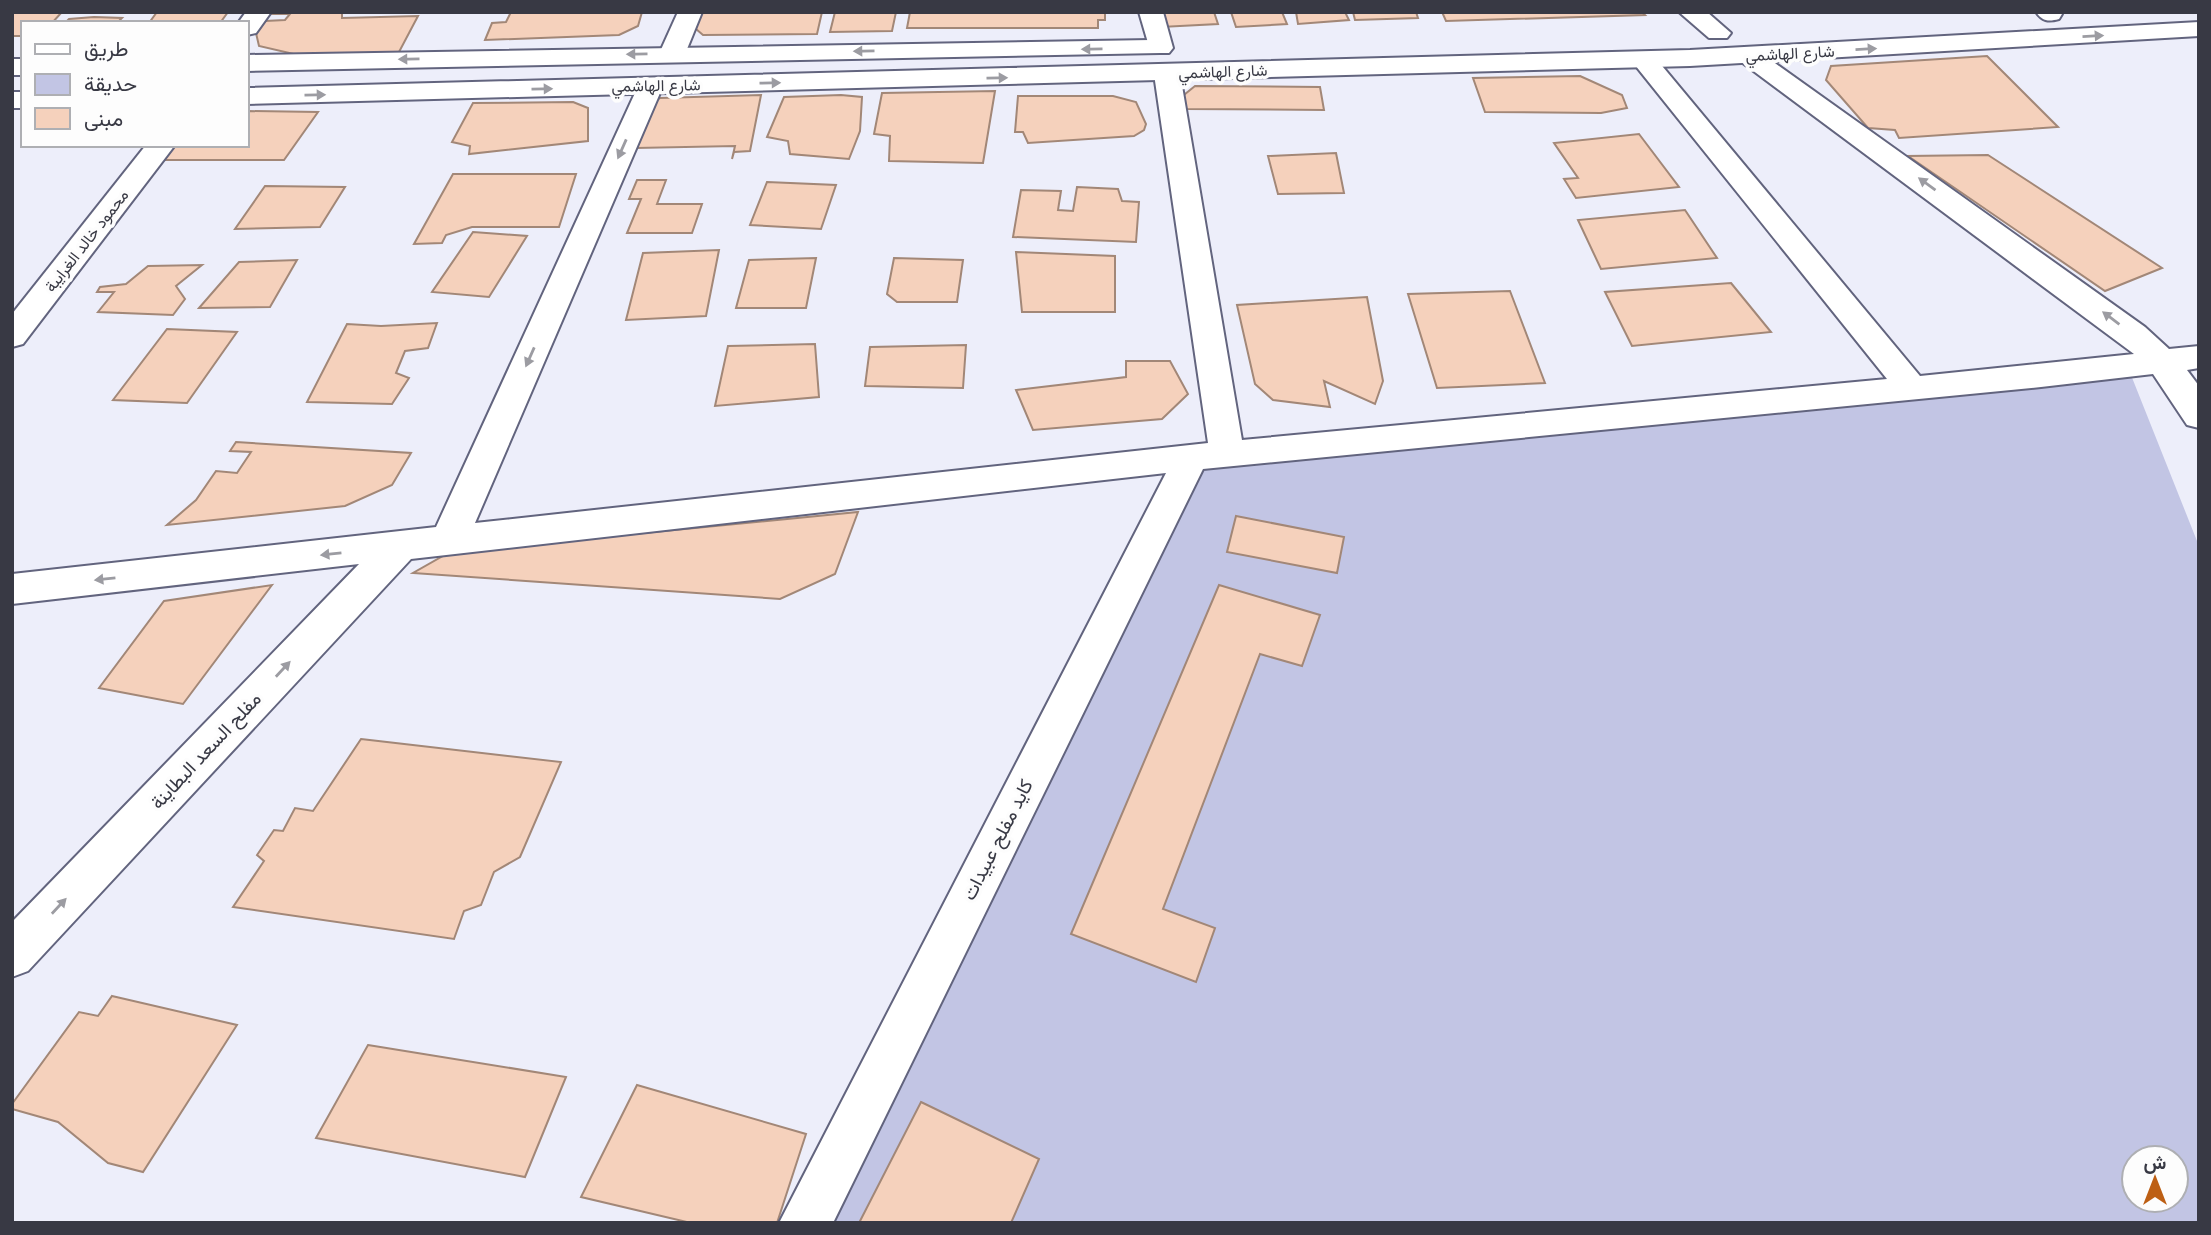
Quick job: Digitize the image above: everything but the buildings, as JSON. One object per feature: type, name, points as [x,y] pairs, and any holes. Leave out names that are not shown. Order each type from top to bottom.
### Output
[{"type":"street","points":[[248,28],[259,12]]},
{"type":"street","points":[[672,54],[691,12]]},
{"type":"street","points":[[1151,12],[1163,61],[1209,455]]},
{"type":"street","points":[[1690,12],[2098,308],[2163,361],[2199,416]]},
{"type":"street","name":"شارع الهاشمي","points":[[1676,34],[2083,12]]},
{"type":"street","name":"شارع الهاشمي","points":[[248,63],[672,54],[1163,61],[1644,60],[2199,29]]},
{"type":"street","points":[[1564,37],[1592,36]]},
{"type":"street","name":"شارع الهاشمي","points":[[248,96],[650,86],[1163,61],[1523,38]]},
{"type":"street","points":[[1644,60],[1912,388]]},
{"type":"street","points":[[449,540],[650,86]]},
{"type":"street","name":"محمود خالد الغرايبة","points":[[12,336],[159,147]]},
{"type":"street","points":[[12,589],[1209,455],[1912,388],[2199,357]]},
{"type":"street","name":"كايد مفلح عبيدات","points":[[805,1223],[1209,455]]},
{"type":"street","name":"مفلح السعد البطاينة","points":[[12,956],[399,547]]},
{"type":"green space","points":[[2127,365],[2199,546],[2199,1223],[808,1223],[1195,450]]}]
